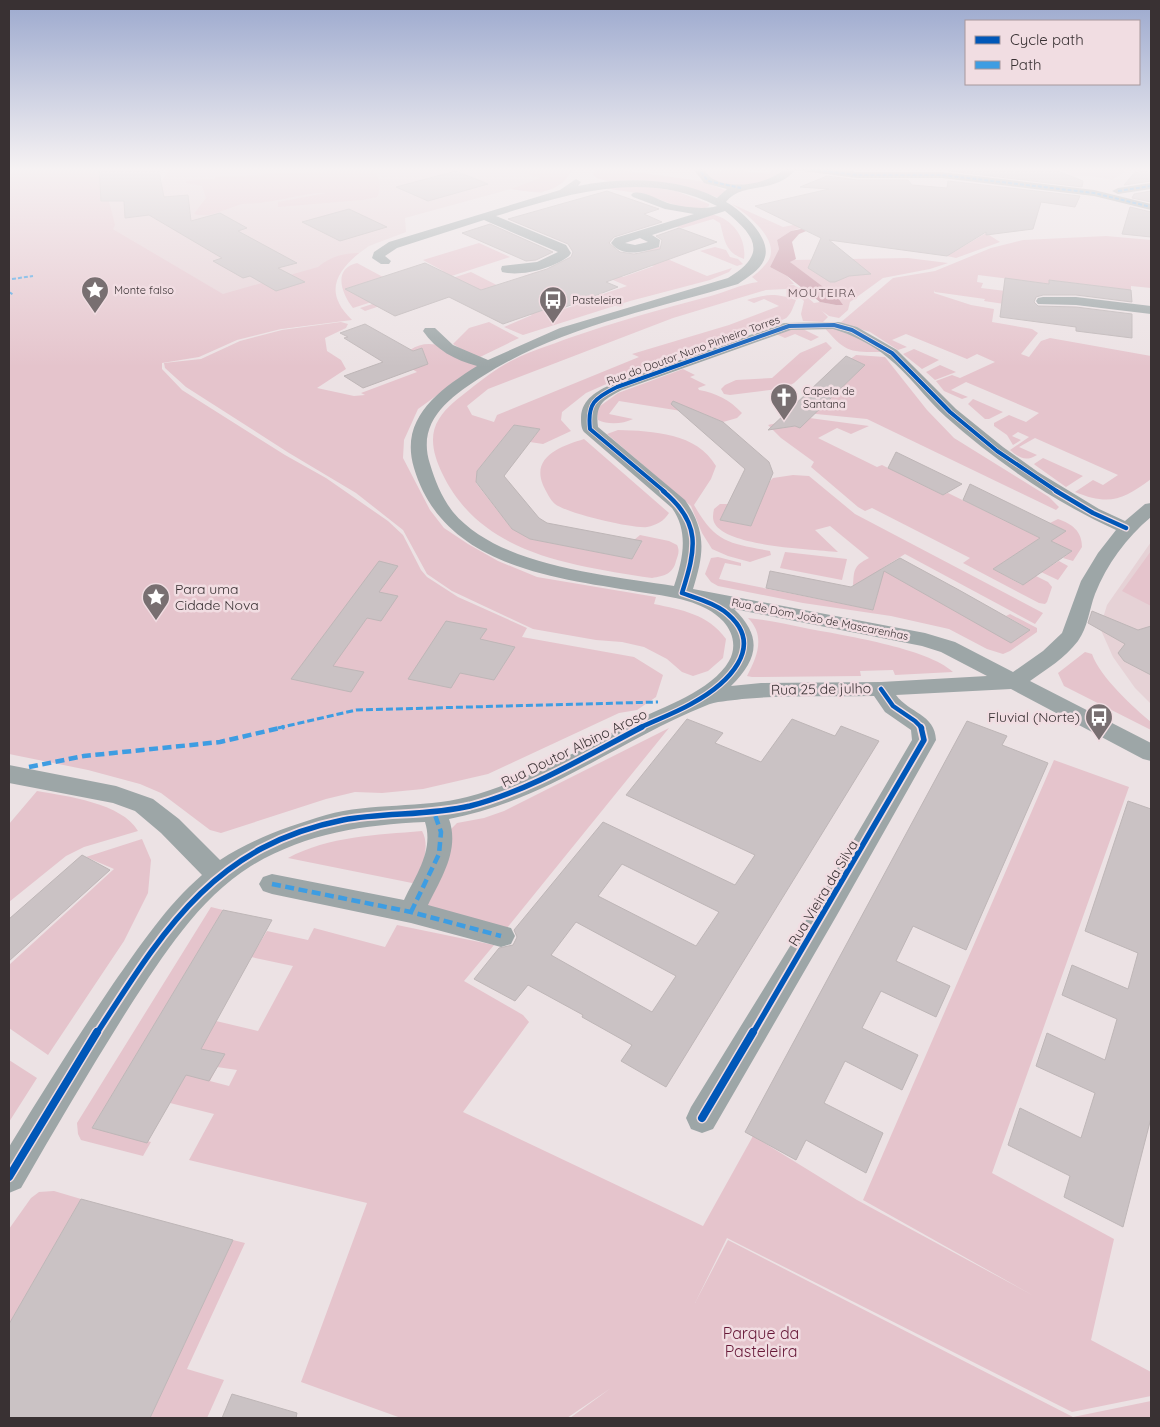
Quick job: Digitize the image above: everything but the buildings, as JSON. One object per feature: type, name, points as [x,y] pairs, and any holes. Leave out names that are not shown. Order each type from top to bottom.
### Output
[{"type":"street","points":[[384,261],[378,258],[378,255],[393,245],[422,234]]},
{"type":"street","points":[[507,269],[520,269],[532,266],[561,257],[565,253],[562,248],[527,234]]},
{"type":"street","name":"Rua de Dom João de Mascarenhas","points":[[754,234],[760,245],[760,256],[752,268],[733,282],[580,326],[534,344],[489,365],[437,404],[424,420],[418,436],[417,449],[428,489],[442,510],[463,531],[492,548],[536,566],[584,577],[926,640],[965,655],[1013,682],[1151,753]]},
{"type":"street","points":[[1043,300],[1076,301],[1151,310]]},
{"type":"street","name":"Rua do Doutor Nuno Pinheiro Torres","points":[[682,594],[694,546],[687,514],[679,504],[590,430],[588,414],[592,403],[600,395],[617,387],[744,340],[789,326],[834,325],[852,330],[868,338],[892,353],[950,412],[997,451],[1032,476],[1093,512],[1126,528]]},
{"type":"street","points":[[430,331],[436,340],[470,358],[489,365]]},
{"type":"street","points":[[1013,682],[1061,648],[1071,636],[1084,596],[1096,568],[1126,528],[1151,508]]},
{"type":"street","name":"Rua Doutor Albino Aroso","points":[[9,1176],[108,1016],[160,941],[187,904],[218,876],[258,851],[298,834],[329,824],[349,819],[382,815],[434,812],[492,799],[534,783],[691,704],[714,690],[741,662],[744,653],[743,635],[723,610],[708,602],[682,594]]},
{"type":"street","name":"Rua 25 de julho","points":[[691,704],[716,695],[761,690],[881,689],[953,686],[983,682],[1013,682]]},
{"type":"street","name":"Rua Vieira da Silva","points":[[702,1118],[828,907],[924,740],[925,731],[920,724],[893,707],[881,689]]},
{"type":"street","points":[[9,774],[116,795],[144,806],[170,826],[218,876]]},
{"type":"street","points":[[411,912],[439,854],[441,832],[434,812]]},
{"type":"street","points":[[272,884],[411,912],[501,936]]},
{"type":"shaded area","points":[[121,234],[402,234],[369,246],[343,265],[334,281],[329,322],[281,329]]},
{"type":"shaded area","points":[[787,234],[800,234],[792,242],[796,259],[790,262],[838,298],[843,305],[820,302],[787,276],[770,267],[779,249],[777,240]]},
{"type":"shaded area","points":[[1151,542],[1151,704],[1135,688],[1113,657],[1100,628],[1107,605]]},
{"type":"green space","points":[[9,234],[121,234],[223,294],[318,267],[337,256],[359,253],[344,269],[336,285],[338,302],[352,320],[281,329],[237,340],[199,357],[162,363],[162,369],[182,390],[285,455],[326,478],[388,521],[403,535],[421,570],[427,577],[458,597],[527,628],[522,637],[634,657],[663,675],[656,697],[637,710],[619,713],[488,774],[423,789],[382,793],[355,792],[326,799],[221,833],[210,830],[161,793],[140,784],[88,770],[9,754]]},
{"type":"green space","points":[[723,234],[739,234],[743,243],[744,259],[729,249]]},
{"type":"green space","points":[[764,234],[787,234],[777,240],[779,249],[770,267],[787,276],[794,284],[788,284],[794,285],[814,303],[820,302],[836,305],[827,290],[793,265],[790,262],[792,260],[908,258],[948,263],[930,269],[883,278],[850,302],[848,310],[839,318],[829,316],[822,311],[828,317],[823,322],[803,321],[801,314],[804,301],[794,291],[786,289],[766,290],[673,318],[488,389],[467,406],[472,415],[494,422],[497,415],[639,357],[632,354],[729,325],[779,306],[764,299],[754,303],[747,300],[771,295],[796,300],[789,315],[780,321],[768,322],[586,393],[562,412],[561,420],[571,431],[543,444],[530,442],[540,429],[514,425],[477,471],[476,483],[512,529],[530,539],[632,559],[642,542],[634,540],[640,535],[669,541],[677,545],[679,551],[675,565],[670,572],[652,578],[560,561],[504,539],[480,522],[459,501],[442,473],[433,446],[436,426],[442,415],[457,400],[490,374],[526,354],[621,321],[758,282],[752,277],[769,259],[771,252]]},
{"type":"green space","points":[[985,234],[1000,242],[956,258],[947,256]]},
{"type":"green space","points":[[1106,236],[1151,240],[1151,288],[1131,286],[1131,290],[1050,280],[1049,284],[978,275],[977,282],[983,283],[981,288],[1023,293],[1018,306],[935,292],[935,290],[934,293],[971,305],[994,309],[992,322],[1032,329],[1038,333],[1021,354],[1029,357],[1041,341],[1050,338],[1151,356],[1151,479],[1132,492],[1115,499],[1097,499],[1075,492],[1093,480],[1103,485],[1118,475],[1035,438],[1019,447],[1037,455],[1026,459],[1020,457],[1010,450],[1029,437],[1018,432],[1012,436],[1021,440],[1013,445],[1007,435],[994,426],[994,423],[1009,415],[1026,422],[1039,413],[966,382],[951,390],[968,397],[962,399],[944,391],[936,381],[952,375],[960,378],[995,362],[977,354],[967,359],[906,334],[892,340],[907,347],[898,350],[870,332],[840,323],[893,278],[935,271],[991,248],[1023,240]]},
{"type":"green space","points":[[479,243],[510,257],[353,308],[345,296],[342,276],[349,266],[357,263],[383,277],[345,289],[361,297],[443,271],[423,260]]},
{"type":"green space","points":[[670,243],[665,258],[707,276],[732,268],[729,272],[710,280],[630,301],[523,335],[504,327],[532,315],[479,290],[439,286],[365,311],[360,308],[471,272],[552,313],[582,303],[524,276],[536,272],[591,298],[627,286],[569,261],[579,258],[623,277],[654,266],[631,256]]},
{"type":"green space","points":[[715,247],[726,250],[730,257],[738,259],[743,264],[737,266],[700,251]]},
{"type":"green space","points":[[341,322],[348,324],[346,328],[325,338],[327,351],[341,360],[346,369],[317,388],[354,396],[365,395],[361,393],[417,372],[400,362],[409,351],[428,344],[446,347],[479,365],[418,409],[404,440],[403,458],[430,510],[444,528],[498,561],[537,577],[656,597],[654,604],[694,614],[711,624],[726,639],[723,658],[708,671],[693,676],[682,672],[667,659],[644,647],[533,629],[452,591],[427,574],[403,530],[356,493],[289,453],[186,387],[165,368],[164,363],[201,359],[240,341],[282,330]]},
{"type":"green space","points":[[489,322],[519,338],[480,357],[474,357],[453,344],[469,328]]},
{"type":"green space","points":[[823,326],[848,332],[883,352],[863,352],[849,349],[837,341]]},
{"type":"green space","points":[[803,329],[819,337],[811,341],[795,334],[785,338],[776,334],[789,330]]},
{"type":"green space","points":[[826,342],[832,348],[794,383],[785,388],[730,395],[724,394],[721,389],[736,380],[772,378],[800,353]]},
{"type":"green space","points":[[914,349],[939,360],[922,369],[903,354]]},
{"type":"green space","points":[[856,355],[885,357],[927,410],[954,438],[1049,497],[1059,507],[1056,510],[867,419],[806,413],[800,408],[818,411],[865,365],[849,360]]},
{"type":"green space","points":[[940,365],[956,372],[935,380],[926,372]]},
{"type":"green space","points":[[683,369],[695,375],[690,377],[706,385],[698,388],[699,390],[722,398],[733,404],[742,413],[737,418],[723,422],[706,415],[619,401],[609,414],[633,419],[616,423],[606,423],[598,420],[596,409],[618,393]]},
{"type":"green space","points":[[973,399],[1003,412],[985,419],[968,404]]},
{"type":"green space","points":[[802,417],[869,426],[851,434],[837,428],[818,438],[877,467],[882,465],[943,495],[948,493],[1040,538],[993,569],[1022,585],[1036,576],[1048,582],[1052,587],[1047,602],[1045,604],[1039,603],[963,563],[970,558],[872,508],[865,511],[858,507],[811,467],[814,462],[781,438],[768,425],[777,423],[782,428],[796,426]]},
{"type":"green space","points":[[618,430],[645,431],[673,436],[686,440],[708,455],[716,466],[711,479],[694,505],[702,518],[717,535],[725,540],[770,551],[771,555],[750,562],[712,549],[702,533],[691,506],[607,434]]},
{"type":"green space","points":[[584,439],[669,513],[665,518],[657,524],[647,527],[628,526],[585,516],[555,504],[543,485],[540,475],[541,467],[545,460],[558,449]]},
{"type":"green space","points":[[1043,458],[1083,476],[1066,487],[1034,464]]},
{"type":"green space","points":[[793,475],[809,476],[855,514],[1043,613],[1035,624],[905,554],[881,569],[1011,642],[1029,629],[1006,616],[1010,614],[1037,628],[1037,632],[1003,654],[987,649],[949,629],[891,616],[803,603],[718,586],[711,582],[705,574],[711,558],[718,557],[741,563],[741,566],[725,563],[719,579],[873,610],[878,593],[853,587],[855,569],[869,558],[830,526],[815,530],[838,552],[772,546],[753,542],[736,538],[723,532],[715,524],[713,518],[714,509],[720,504],[728,504],[720,520],[751,526],[768,483],[773,478]]},
{"type":"green space","points":[[1058,519],[1072,526],[1078,532],[1082,541],[1082,547],[1073,561],[1063,558],[1072,551],[1051,541],[1066,531],[1050,523]]},
{"type":"green space","points":[[1151,551],[1151,606],[1122,591]]},
{"type":"green space","points":[[785,552],[847,559],[842,580],[780,568]]},
{"type":"green space","points":[[1059,561],[1068,566],[1058,580],[1041,572]]},
{"type":"green space","points":[[748,618],[905,649],[941,664],[953,672],[895,675],[893,670],[860,671],[861,676],[747,676],[758,647],[757,632]]},
{"type":"green space","points":[[1085,652],[1092,654],[1109,682],[1151,722],[1151,730],[1064,686],[1058,673]]},
{"type":"green space","points":[[669,728],[507,928],[425,909],[451,829],[457,823],[484,818],[504,811]]},
{"type":"green space","name":"Parque da Pasteleira","points":[[1054,760],[1129,787],[992,1173],[1114,1239],[1091,1340],[1151,1372],[1151,1396],[1072,1412],[727,1238],[695,1303],[728,1240],[1073,1417],[1151,1401],[1151,1418],[570,1418],[611,1388],[567,1418],[401,1418],[301,1382],[367,1203],[189,1160],[214,1114],[170,1103],[195,1059],[224,1054],[201,1049],[216,1021],[258,1031],[293,966],[251,957],[267,931],[308,940],[314,928],[385,947],[397,925],[494,945],[464,981],[523,1015],[529,1022],[463,1112],[703,1226],[753,1136],[857,1200],[1034,1296],[863,1200]],"holes":[[[217,1067],[237,1070],[229,1086],[210,1081]]]},
{"type":"green space","points":[[37,791],[77,798],[107,807],[130,821],[138,831],[84,847],[66,856],[9,902],[9,824]]},
{"type":"green space","points":[[422,831],[426,844],[417,884],[288,858],[320,845],[337,841]]},
{"type":"green space","points":[[142,839],[151,860],[148,893],[124,941],[48,1055],[9,1028],[9,965],[114,869],[86,857]]},
{"type":"green space","points":[[211,907],[223,910],[92,1128],[151,1142],[143,1156],[81,1140],[78,1134],[77,1123]]},
{"type":"green space","points":[[9,1060],[37,1078],[9,1122]]},
{"type":"green space","points":[[54,1191],[81,1199],[9,1324],[9,1229],[31,1198],[39,1192]]},
{"type":"green space","points":[[233,1240],[245,1243],[187,1369],[224,1380],[207,1418],[150,1418]]},
{"type":"marked path","points":[[12,279],[33,276]]},
{"type":"marked path","points":[[9,292],[14,295]]},
{"type":"marked path","points":[[29,767],[84,756],[220,742],[356,710],[658,702]]},
{"type":"marked path","points":[[411,912],[439,854],[441,832],[434,812]]},
{"type":"marked path","points":[[272,884],[411,912],[501,936]]},
{"type":"cycle path","points":[[9,1177],[52,1104],[158,943],[191,902],[229,868],[269,845],[327,824],[366,816],[455,809],[518,789],[691,704],[712,690],[733,672],[744,650],[743,638],[737,625],[726,612],[716,606],[682,593],[692,559],[693,548],[691,526],[686,515],[679,504],[590,429],[589,413],[591,407],[603,394],[617,387],[789,326],[834,325],[852,330],[892,353],[950,412],[997,451],[1032,476],[1093,513],[1126,528]]},
{"type":"cycle path","points":[[702,1118],[828,907],[924,740],[924,734],[919,724],[893,706],[881,689]]},
{"type":"place","name":"Monte falso","points":[[95,314]]},
{"type":"place","name":"Pasteleira","points":[[553,324]]},
{"type":"place","name":"Capela de Santana","points":[[784,421]]},
{"type":"place","name":"Para uma Cidade Nova","points":[[156,621]]},
{"type":"place","name":"Fluvial (Norte)","points":[[1099,741]]},
{"type":"district","name":"MOUTEIRA","points":[[822,293]]}]
